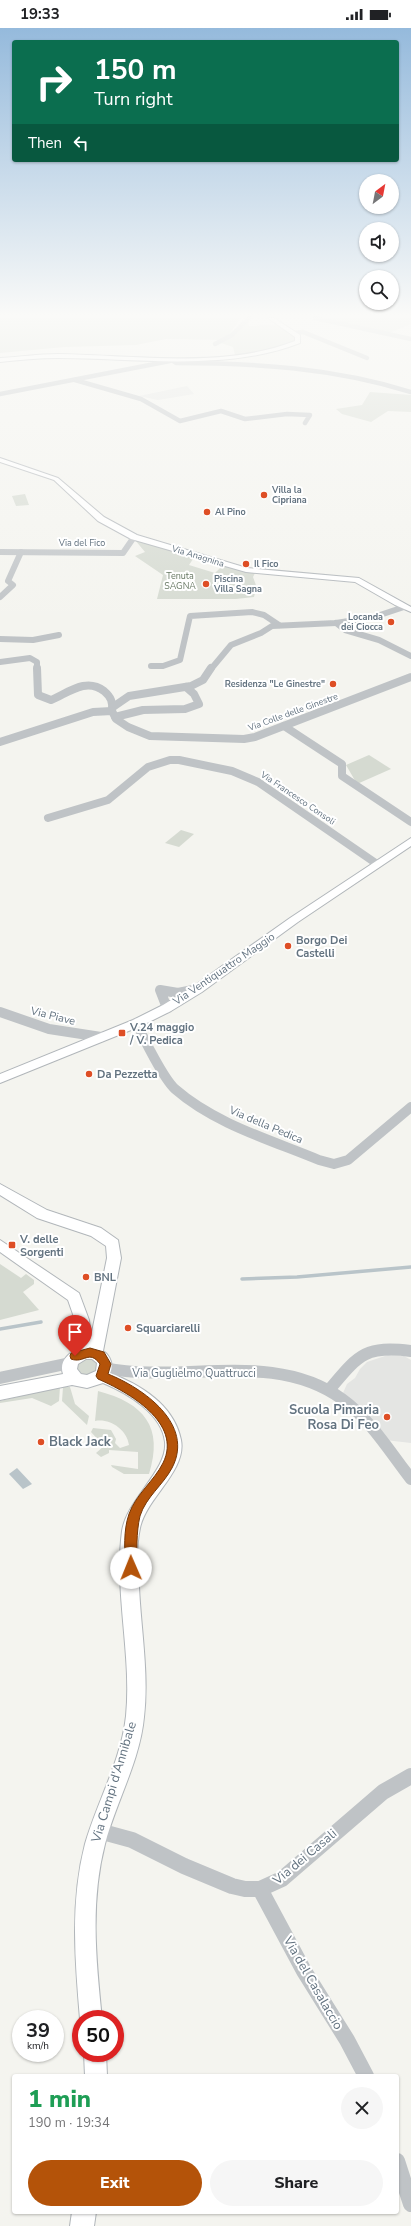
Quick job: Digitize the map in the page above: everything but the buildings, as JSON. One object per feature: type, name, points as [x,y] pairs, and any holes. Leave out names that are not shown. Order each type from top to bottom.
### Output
[{"type":"main road","name":"Via Anagnina","points":[[0,460],[56,479],[100,519],[134,536],[246,570],[356,580],[369,584],[407,608]]},
{"type":"main road","name":"Via Ventiquattro Maggio","points":[[0,1079],[101,1037],[137,1024],[167,1008],[198,989],[411,841]]},
{"type":"main road","points":[[0,1189],[42,1214],[96,1232],[112,1244],[115,1251],[113,1265],[90,1353]]},
{"type":"main road","points":[[0,1245],[74,1297],[82,1320],[90,1353]]},
{"type":"main road","points":[[90,1353],[103,1359],[104,1372],[87,1382],[71,1371],[75,1356],[90,1353]]},
{"type":"main road","points":[[0,1393],[71,1371]]},
{"type":"main road","name":"Via Campi d'Annibale","points":[[91,2010],[85,1941],[85,1904],[89,1868],[99,1831],[126,1752],[135,1714],[136,1692],[131,1618],[132,1526],[142,1500],[168,1465],[173,1447],[167,1426],[150,1404],[104,1372]]},
{"type":"main road","points":[[95,2062],[96,2074]]},
{"type":"main road","points":[[82,2226],[84,2214]]},
{"type":"street","name":"Via del Fico","points":[[0,552],[123,553],[126,551],[134,536]]},
{"type":"street","points":[[0,598],[13,585],[8,581],[8,577],[15,568],[21,552]]},
{"type":"street","points":[[114,712],[129,696],[186,687],[203,680],[224,651],[232,645],[279,625],[336,623],[374,617],[407,608]]},
{"type":"street","points":[[151,666],[163,666],[180,660],[182,656],[188,618],[190,616],[252,612],[264,615],[279,625]]},
{"type":"street","points":[[336,623],[345,630],[379,640],[411,656]]},
{"type":"street","points":[[0,639],[33,640],[51,635],[59,635]]},
{"type":"street","points":[[0,662],[30,658],[37,662],[38,695],[51,700],[85,685],[100,687],[111,699],[114,712]]},
{"type":"street","name":"Via Colle delle Ginestre","points":[[114,712],[128,727],[150,736],[244,739],[284,726],[411,677]]},
{"type":"street","points":[[0,742],[93,712],[114,712],[126,717],[142,710],[188,710],[199,704],[194,694],[186,687]]},
{"type":"street","points":[[284,726],[342,764],[342,776],[410,823]]},
{"type":"street","name":"Via Francesco Consoli","points":[[48,818],[108,800],[148,767],[170,760],[179,760],[232,771],[258,782],[377,864]]},
{"type":"street","points":[[167,1008],[157,988],[178,993],[198,989]]},
{"type":"street","name":"Via Piave","points":[[0,1012],[47,1028],[74,1034],[101,1037]]},
{"type":"street","name":"Via della Pedica","points":[[137,1024],[144,1040],[174,1088],[216,1117],[319,1160],[334,1164],[348,1160],[411,1107]]},
{"type":"street","points":[[329,1390],[357,1357],[370,1351],[384,1348],[411,1351]]},
{"type":"street","points":[[0,1378],[71,1371]]},
{"type":"street","name":"Via Guglielmo Quattrucci","points":[[104,1372],[143,1374],[212,1371],[256,1373],[299,1380],[329,1390],[353,1409],[411,1479]]},
{"type":"street","name":"Via dei Casali","points":[[99,1831],[132,1840],[226,1884],[245,1889],[260,1889],[282,1879],[384,1792],[401,1780],[411,1776]]},
{"type":"street","name":"Via del Casalaccio","points":[[260,1889],[304,1971],[343,2034],[365,2074]]},
{"type":"street","points":[[399,2167],[411,2204]]},
{"type":"shaded area","name":"Scuola Pimaria Rosa Di Feo","points":[[388,1355],[404,1356],[411,1360],[411,1443],[385,1440],[343,1393],[347,1384],[355,1378],[360,1369],[367,1362]]},
{"type":"shaded area","points":[[17,1468],[32,1484],[23,1489],[9,1474]]},
{"type":"green space","points":[[25,494],[29,505],[16,506],[12,496]]},
{"type":"green space","name":"Tenuta SAGNA","points":[[135,540],[195,556],[189,565],[215,573],[222,566],[256,571],[253,577],[257,588],[254,597],[236,599],[157,599],[163,575],[135,556],[145,552]]},
{"type":"green space","points":[[369,755],[391,769],[357,784],[346,765]]},
{"type":"green space","points":[[181,830],[194,834],[179,847],[165,843]]},
{"type":"green space","points":[[0,1264],[21,1278],[26,1274],[34,1280],[34,1284],[23,1292],[39,1310],[0,1320]]},
{"type":"green space","points":[[88,1357],[98,1361],[97,1370],[88,1376],[81,1375],[76,1370],[76,1364]]},
{"type":"green space","points":[[60,1387],[59,1401],[51,1406],[32,1398],[0,1403],[0,1401]]},
{"type":"green space","points":[[63,1387],[70,1387],[75,1404],[89,1416],[87,1425],[62,1401]]},
{"type":"green space","points":[[98,1391],[127,1402],[138,1410],[146,1419],[152,1430],[154,1443],[153,1457],[149,1474],[124,1474],[111,1465],[138,1469],[138,1452],[109,1450],[109,1453],[101,1457],[96,1453],[104,1446],[91,1432],[93,1428],[111,1430],[116,1439],[115,1443],[120,1448],[129,1445],[125,1434],[116,1426],[106,1421],[95,1421]]},
{"type":"waterway","points":[[242,1279],[297,1277],[411,1267]]},
{"type":"waterway","points":[[0,1329],[41,1322]]},
{"type":"place","name":"Villa la Cipriana","points":[[264,495]]},
{"type":"place","name":"Al Pino","points":[[207,512]]},
{"type":"place","name":"Il Fico","points":[[246,564]]},
{"type":"place","name":"Piscina Villa Sagna","points":[[206,584]]},
{"type":"place","name":"Locanda dei Ciocca","points":[[391,622]]},
{"type":"place","name":"Residenza \"Le Ginestre\"","points":[[333,684]]},
{"type":"place","name":"Borgo Dei Castelli","points":[[288,946]]},
{"type":"place","name":"V.24 maggio / V. Pedica","points":[[122,1033]]},
{"type":"place","name":"Da Pezzetta","points":[[89,1074]]},
{"type":"place","name":"V. delle Sorgenti","points":[[12,1245]]},
{"type":"place","name":"BNL","points":[[86,1277]]},
{"type":"place","name":"Squarciarelli","points":[[128,1328]]},
{"type":"place","name":"Scuola Pimaria Rosa Di Feo","points":[[387,1417]]},
{"type":"place","name":"Black Jack","points":[[41,1442]]},
{"type":"route","points":[[75,1356],[84,1352],[90,1352],[100,1356],[103,1359],[106,1368],[102,1376],[129,1388],[143,1398],[164,1420],[172,1436],[173,1452],[168,1465],[144,1497],[135,1514],[130,1539],[131,1568]]}]
